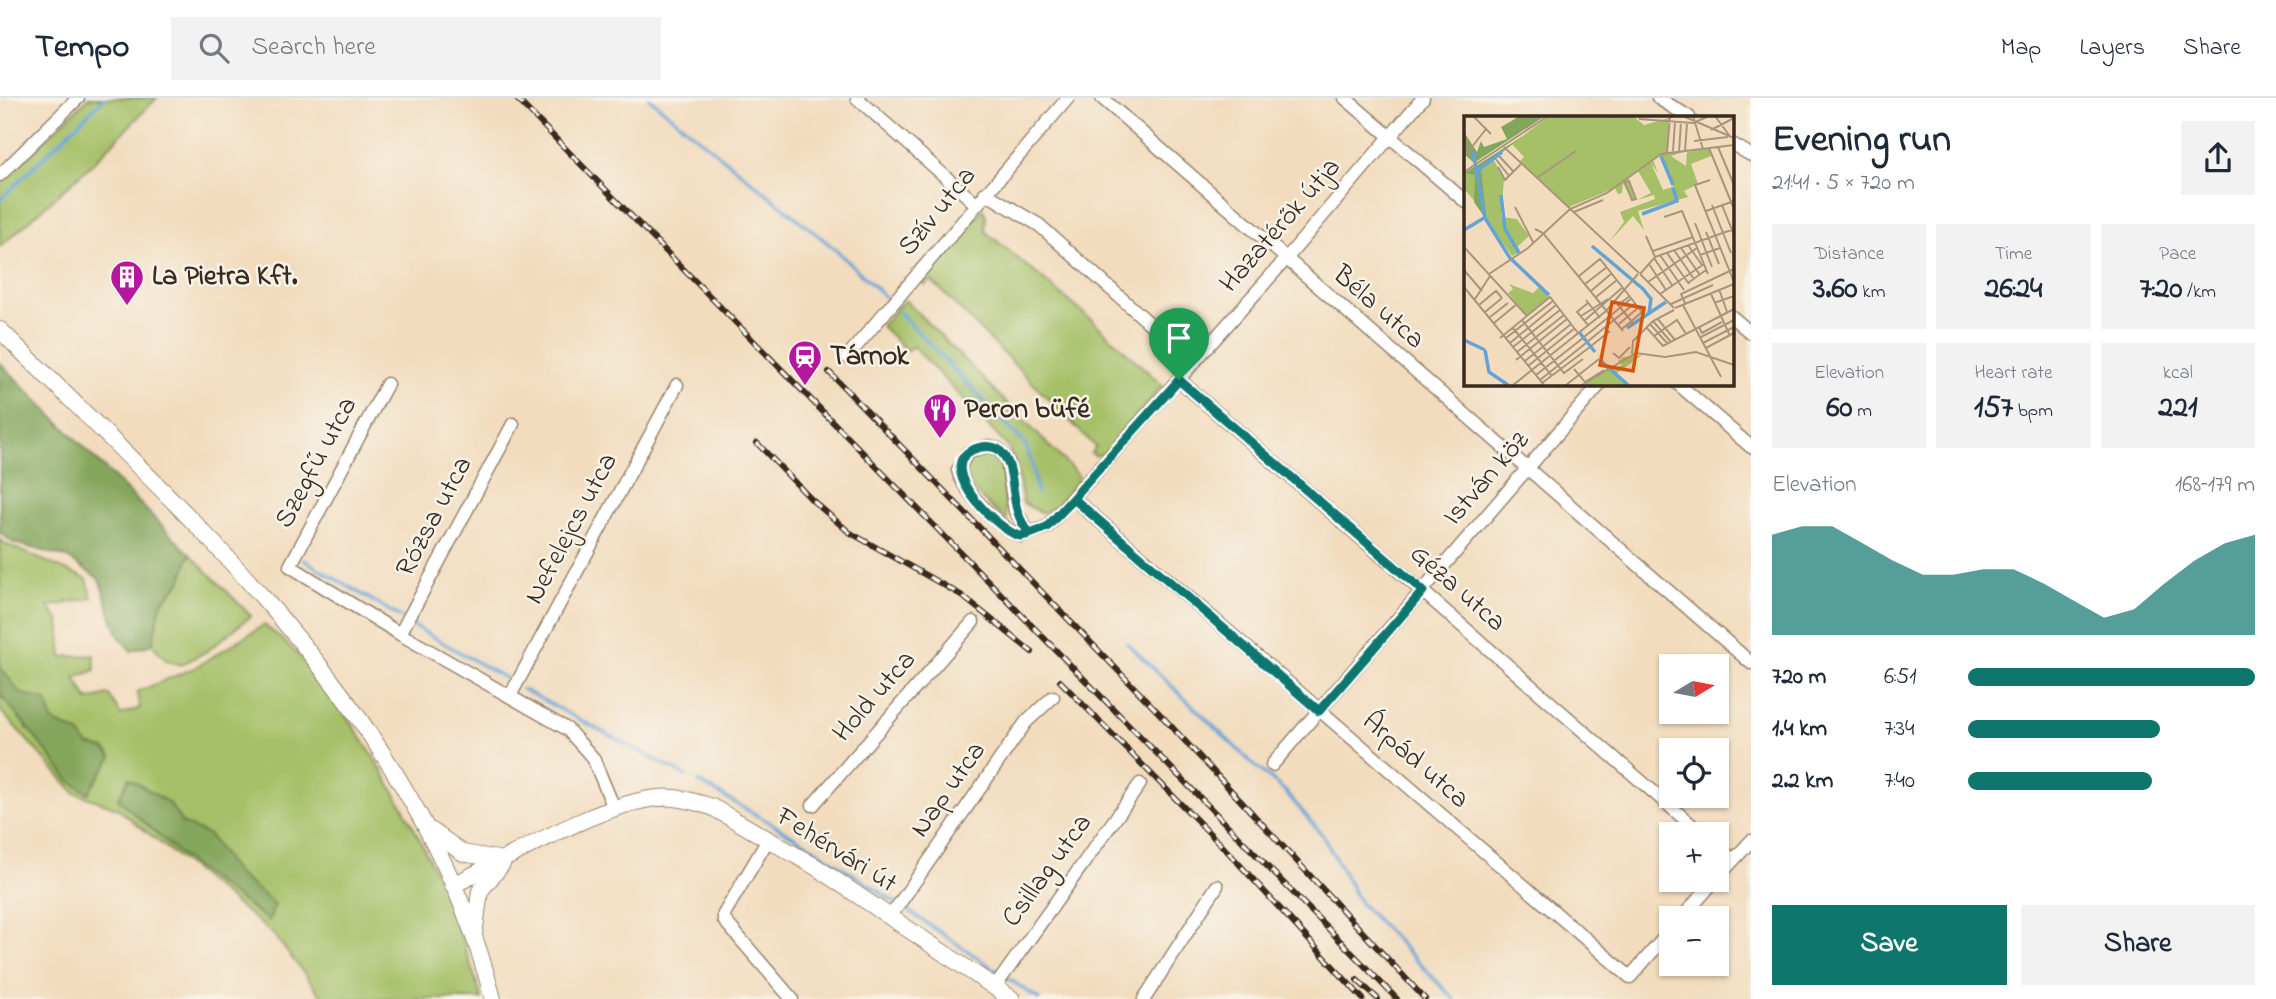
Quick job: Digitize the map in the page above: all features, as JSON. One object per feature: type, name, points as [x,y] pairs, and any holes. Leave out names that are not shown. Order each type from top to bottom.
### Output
[{"type":"main road","points":[[0,330],[143,472],[282,619],[387,756],[428,827],[474,938],[493,999]]},
{"type":"main road","name":"Fehérvári út","points":[[453,885],[614,808],[662,797],[696,802],[712,807],[769,838],[1012,999]]},
{"type":"main road","points":[[428,827],[463,853],[477,858],[506,860]]},
{"type":"main road","points":[[474,938],[480,891],[506,860]]},
{"type":"street","points":[[0,175],[78,98]]},
{"type":"street","points":[[857,98],[976,204]]},
{"type":"street","name":"Szív utca","points":[[846,357],[1068,98]]},
{"type":"street","name":"Béla utca","points":[[1102,98],[1751,663]]},
{"type":"street","points":[[1345,98],[1464,200]]},
{"type":"street","name":"Hazatérők útja","points":[[1030,533],[1047,527],[1074,499],[1285,260],[1423,98]]},
{"type":"street","points":[[1658,98],[1687,116]]},
{"type":"street","points":[[1734,145],[1751,155]]},
{"type":"street","points":[[985,193],[1039,225],[1194,363]]},
{"type":"street","points":[[1734,319],[1751,333]]},
{"type":"street","name":"Géza utca","points":[[1179,380],[1688,822]]},
{"type":"street","name":"Szegfű utca","points":[[387,384],[290,566],[400,634]]},
{"type":"street","name":"Nefelejcs utca","points":[[510,696],[677,385]]},
{"type":"street","name":"István köz","points":[[1272,765],[1599,385]]},
{"type":"street","points":[[1679,385],[1751,447]]},
{"type":"street","name":"Rózsa utca","points":[[400,634],[513,424]]},
{"type":"street","points":[[988,446],[1003,453],[1007,459],[1015,511],[1030,533],[1013,534],[962,483],[958,470],[967,453],[988,446]]},
{"type":"street","name":"Árpád utca","points":[[1074,499],[1630,977],[1659,944]]},
{"type":"street","name":"Hold utca","points":[[813,805],[974,622]]},
{"type":"street","points":[[400,634],[567,729],[583,745],[598,769],[614,808]]},
{"type":"street","name":"Nap utca","points":[[890,917],[1026,722],[1053,697]]},
{"type":"street","name":"Csillag utca","points":[[995,987],[1140,784]]},
{"type":"street","points":[[769,838],[724,914],[730,929],[792,999]]},
{"type":"street","points":[[1729,864],[1751,841]]},
{"type":"street","points":[[1729,856],[1733,860]]},
{"type":"street","points":[[1144,999],[1217,886]]},
{"type":"street","points":[[1692,906],[1705,892]]},
{"type":"green space","points":[[88,98],[157,98],[90,166],[0,247],[0,183]]},
{"type":"green space","points":[[983,209],[986,215],[985,231],[1093,321],[1162,385],[1106,453],[1096,456],[1091,453],[1096,447],[931,280],[925,285],[921,281]]},
{"type":"green space","points":[[903,301],[906,301],[1078,475],[1079,479],[1055,507],[1042,513],[1023,503],[1016,465],[1009,448],[913,346],[907,351],[881,326]]},
{"type":"green space","points":[[0,363],[190,554],[181,581],[161,603],[152,644],[131,651],[118,635],[99,579],[66,557],[14,543],[0,533]]},
{"type":"green space","points":[[982,454],[991,455],[1001,467],[1007,521],[978,495],[967,479],[968,461]]},
{"type":"green space","points":[[0,539],[5,544],[87,579],[92,598],[48,607],[59,620],[62,657],[94,655],[95,670],[75,678],[88,700],[109,695],[121,715],[140,708],[137,692],[194,668],[264,625],[291,648],[316,674],[337,703],[398,798],[444,893],[482,999],[324,999],[273,934],[117,808],[75,793],[0,710]]},
{"type":"green space","points":[[190,554],[251,616],[207,651],[181,665],[166,660],[152,644],[161,603],[181,581]]},
{"type":"green space","points":[[0,667],[20,693],[47,701],[52,721],[79,733],[88,745],[105,749],[112,757],[88,793],[70,781],[0,694]]},
{"type":"green space","points":[[129,778],[170,804],[182,823],[209,835],[236,873],[275,904],[269,921],[193,866],[118,799]]},
{"type":"waterway","points":[[0,200],[104,98]]},
{"type":"waterway","points":[[649,98],[835,249],[886,298]]},
{"type":"waterway","points":[[899,312],[1025,444],[1032,463],[1037,493]]},
{"type":"waterway","points":[[304,560],[402,618]]},
{"type":"waterway","points":[[412,625],[510,681]]},
{"type":"waterway","points":[[1127,643],[1255,766],[1285,791],[1323,836],[1360,903],[1454,999]]},
{"type":"waterway","points":[[522,689],[686,776]]},
{"type":"waterway","points":[[699,782],[807,844],[895,902]]},
{"type":"waterway","points":[[903,907],[1000,973]]},
{"type":"waterway","points":[[1009,979],[1039,999]]},
{"type":"railway","points":[[516,98],[1397,999]]},
{"type":"railway","points":[[829,372],[1158,712],[1425,999]]},
{"type":"railway","points":[[757,443],[812,500],[849,532],[961,595],[1032,652]]},
{"type":"railway","points":[[1060,681],[1229,853],[1363,999]]},
{"type":"railway","points":[[1357,980],[1378,999]]},
{"type":"place","name":"La Pietra Kft.","points":[[127,307]]},
{"type":"place","name":"Tárnok","points":[[805,387]]},
{"type":"place","name":"Peron büfé","points":[[940,440]]},
{"type":"route","points":[[1179,380],[1047,527],[1030,533],[1021,536],[1013,534],[982,506],[962,483],[958,470],[967,453],[982,447],[998,449],[1007,459],[1015,511],[1030,533],[1047,527],[1074,499],[1319,711],[1423,591],[1179,380]]}]
